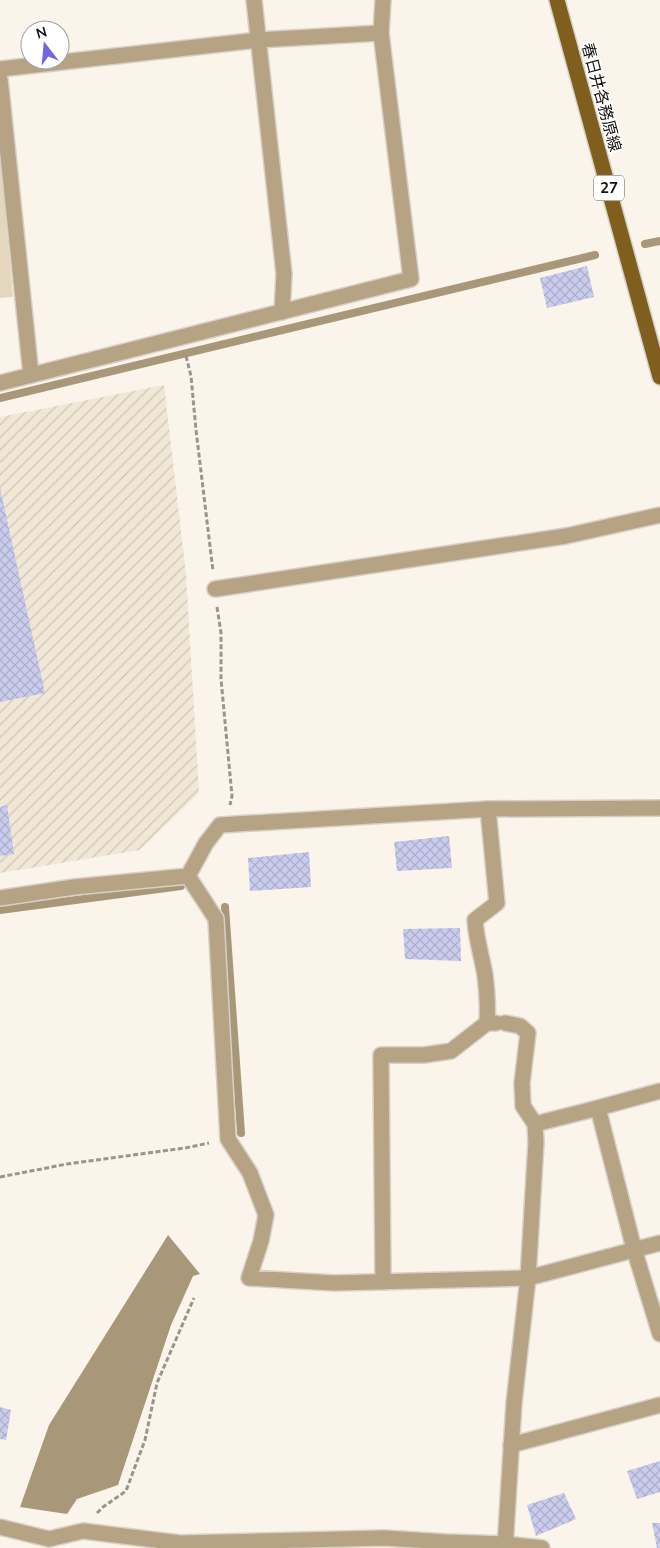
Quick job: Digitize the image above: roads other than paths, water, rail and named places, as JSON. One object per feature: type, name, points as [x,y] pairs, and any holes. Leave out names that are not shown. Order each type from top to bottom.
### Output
[{"type":"main road","name":"春日井各務原線","points":[[557,0],[660,377]]},
{"type":"street","points":[[254,0],[284,274],[282,312]]},
{"type":"street","points":[[0,383],[411,279],[381,33],[383,0]]},
{"type":"street","points":[[0,69],[258,40],[381,33]]},
{"type":"street","points":[[0,79],[31,375]]},
{"type":"street","points":[[215,589],[566,536],[660,515]]},
{"type":"street","points":[[188,876],[206,843],[220,825],[488,809],[660,808]]},
{"type":"street","points":[[487,1023],[488,1010],[485,974],[476,934],[475,920],[497,903],[488,809]]},
{"type":"street","points":[[0,898],[74,887],[188,876]]},
{"type":"street","points":[[188,876],[216,919],[228,1139],[250,1173],[266,1215],[261,1241],[249,1278],[334,1283],[528,1278],[660,1242]]},
{"type":"street","points":[[383,1282],[381,1055],[443,1053],[451,1051],[487,1023],[505,1023],[520,1026],[528,1033],[522,1083],[523,1106],[535,1124],[528,1278],[514,1404],[505,1546]]},
{"type":"street","points":[[535,1124],[660,1091]]},
{"type":"street","points":[[598,1108],[634,1249],[660,1334]]},
{"type":"street","points":[[511,1445],[660,1405]]},
{"type":"street","points":[[0,1527],[49,1544],[82,1531],[180,1543],[384,1538],[542,1548]]},
{"type":"waterway","points":[[645,244],[660,241]]},
{"type":"waterway","points":[[0,398],[595,255]]},
{"type":"waterway","points":[[0,910],[181,886]]},
{"type":"waterway","points":[[225,907],[241,1133]]}]
